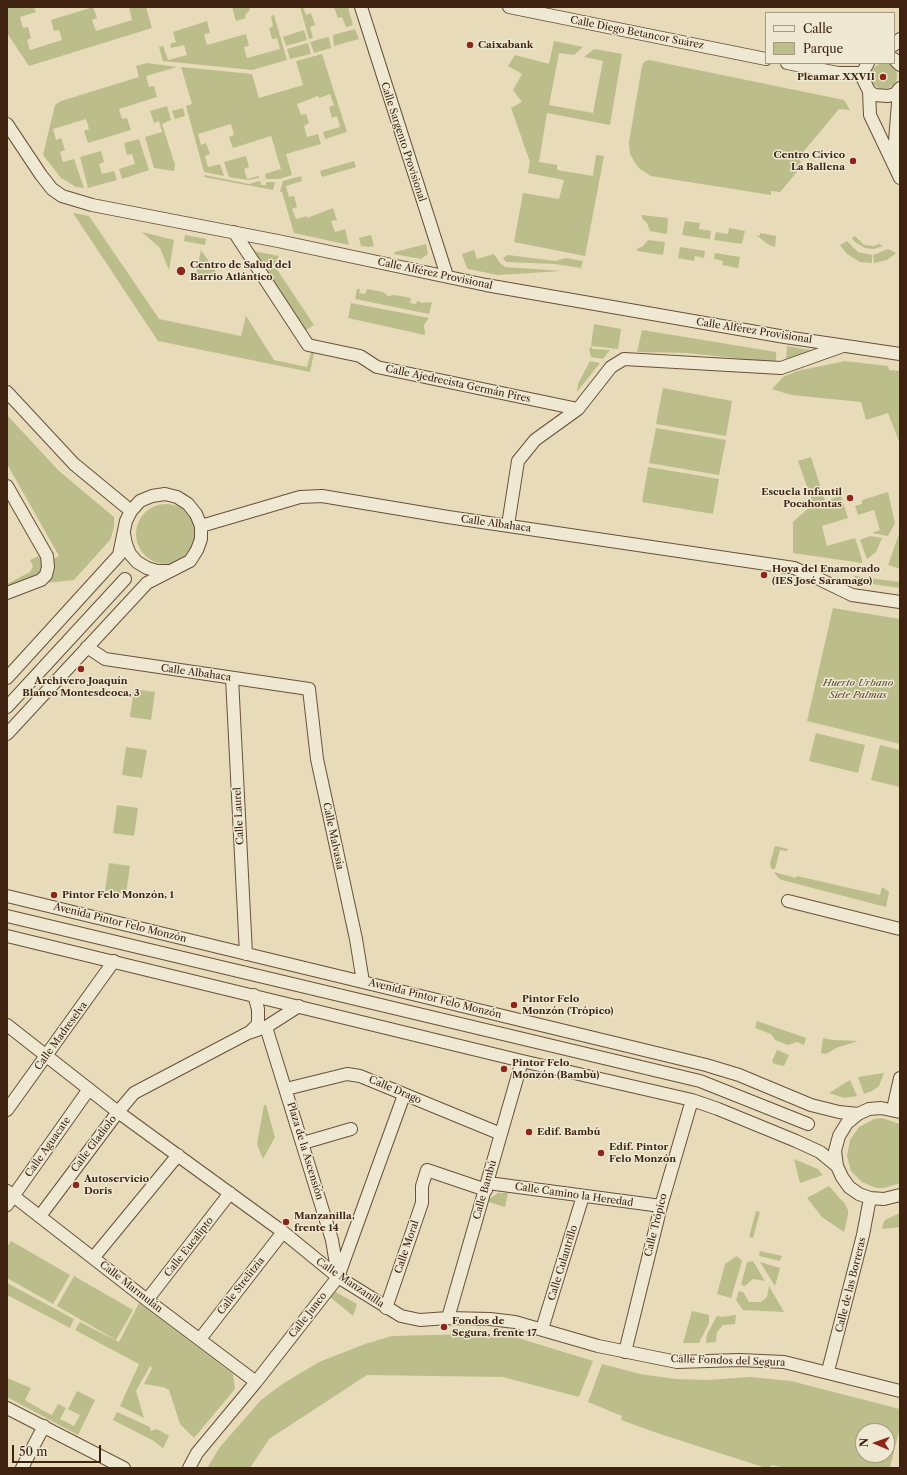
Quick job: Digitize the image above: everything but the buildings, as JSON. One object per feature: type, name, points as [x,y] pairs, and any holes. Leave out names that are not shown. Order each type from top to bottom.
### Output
[{"type":"street","name":"Calle Sargento Provisional","points":[[362,7],[447,276]]},
{"type":"street","name":"Calle Diego Betancor Suárez","points":[[509,7],[765,59]]},
{"type":"street","points":[[792,64],[838,73],[865,68],[864,83],[869,91],[870,115],[900,177]]},
{"type":"street","points":[[869,91],[881,97],[888,96],[900,89]]},
{"type":"street","points":[[900,89],[895,141],[900,177]]},
{"type":"street","name":"Calle Alférez Provisional","points":[[7,124],[52,189],[62,196],[92,205],[234,232],[493,286],[900,354]]},
{"type":"street","name":"Calle Ajedrecista Germán Pires","points":[[234,232],[308,345],[360,356],[377,367],[578,409]]},
{"type":"street","points":[[508,525],[518,461],[535,440],[578,409],[611,367],[624,359],[781,368],[845,346]]},
{"type":"street","points":[[7,392],[74,464],[131,511]]},
{"type":"street","points":[[7,486],[47,556],[48,567],[46,575],[41,580],[7,593]]},
{"type":"street","points":[[7,678],[119,555],[126,521],[131,511],[140,501],[152,496],[165,494],[177,497],[188,504],[196,514],[201,526],[201,539],[197,550],[190,560],[180,568],[168,571],[157,571],[147,568],[137,562],[130,554],[124,533]]},
{"type":"street","name":"Calle Albahaca","points":[[201,526],[300,497],[322,496],[794,568],[852,595],[900,602]]},
{"type":"street","points":[[7,734],[148,583],[168,571]]},
{"type":"street","points":[[7,707],[125,578]]},
{"type":"street","name":"Calle Albahaca","points":[[87,647],[105,659],[309,689]]},
{"type":"street","name":"Calle Laurel","points":[[232,678],[246,954]]},
{"type":"street","name":"Calle Malvasía","points":[[309,689],[317,759],[356,938],[363,982]]},
{"type":"street","name":"Avenida Pintor Felo Monzón","points":[[7,896],[706,1065],[739,1075],[811,1105],[839,1112],[858,1114]]},
{"type":"street","points":[[788,901],[900,929]]},
{"type":"street","name":"Avenida Pintor Felo Monzón","points":[[7,916],[700,1082],[808,1124]]},
{"type":"street","points":[[7,936],[522,1061],[692,1100],[718,1108],[796,1141],[820,1152],[837,1166]]},
{"type":"street","name":"Calle Madreselva","points":[[7,1110],[114,961]]},
{"type":"street","points":[[248,1033],[258,1024],[258,1009],[254,995]]},
{"type":"street","points":[[118,1112],[134,1093],[248,1033],[266,1027],[299,1006]]},
{"type":"street","name":"Calle Manzanilla","points":[[7,1025],[118,1112],[283,1232],[338,1277],[401,1316],[420,1320],[448,1318],[490,1319],[515,1322],[598,1346],[625,1352]]},
{"type":"street","name":"Plaza de la Ascensión","points":[[266,1027],[332,1240],[338,1277]]},
{"type":"street","name":"Calle Bambú","points":[[448,1318],[522,1061]]},
{"type":"street","name":"Calle Drago","points":[[286,1089],[347,1074],[360,1076],[501,1134]]},
{"type":"street","points":[[900,1078],[896,1111],[875,1108],[858,1114],[846,1123],[839,1136],[835,1151],[837,1166],[842,1177],[849,1186],[859,1194],[870,1198],[884,1199],[900,1195]]},
{"type":"street","name":"Calle Aguacate","points":[[9,1197],[89,1089]]},
{"type":"street","name":"Calle Junco","points":[[189,1468],[196,1453],[256,1382],[338,1277],[404,1095]]},
{"type":"street","name":"Calle Trópico","points":[[625,1352],[661,1206],[692,1100]]},
{"type":"street","name":"Calle Gladiolo","points":[[40,1216],[118,1112]]},
{"type":"street","points":[[303,1143],[351,1129]]},
{"type":"street","points":[[94,1257],[178,1155]]},
{"type":"street","name":"Calle Camino la Heredad","points":[[422,1186],[428,1170],[487,1186],[661,1206]]},
{"type":"street","name":"Calle Moral","points":[[386,1308],[422,1203],[422,1186]]},
{"type":"street","name":"Calle Eucalipto","points":[[148,1300],[230,1193]]},
{"type":"street","name":"Calle Culantrillo","points":[[542,1330],[583,1196]]},
{"type":"street","name":"Calle Marmulán","points":[[9,1197],[40,1216],[256,1382]]},
{"type":"street","name":"Calle de las Borreras","points":[[828,1371],[863,1235],[870,1198]]},
{"type":"street","name":"Calle Strelitzia","points":[[200,1339],[283,1232]]},
{"type":"street","name":"Calle Fondos del Segura","points":[[625,1352],[678,1362],[739,1360],[784,1362],[828,1371],[900,1391]]},
{"type":"street","points":[[7,1408],[44,1426],[110,1465],[124,1468]]},
{"type":"street","points":[[22,1468],[44,1426]]},
{"type":"green space","points":[[7,7],[34,7],[36,12],[20,17],[23,28],[28,27],[31,38],[27,40],[30,50],[62,40],[59,30],[54,31],[51,20],[93,7],[97,18],[92,20],[96,31],[132,20],[129,7],[146,7],[152,28],[29,66],[7,33]]},
{"type":"green space","points":[[232,7],[249,7],[250,10],[245,15],[246,18],[236,21]]},
{"type":"green space","points":[[300,7],[303,7],[306,15],[311,13],[315,25],[310,27],[313,38],[309,39]]},
{"type":"green space","points":[[334,7],[348,7],[353,25],[346,27],[342,17],[338,18]]},
{"type":"green space","points":[[274,15],[287,60],[252,70],[163,61],[159,47],[163,46],[168,60],[187,55],[184,45],[171,48],[170,44],[176,42],[173,32],[207,21],[210,33],[204,34],[207,45],[246,34],[249,46],[244,47],[247,58],[280,49],[277,38],[272,39],[269,28],[273,26],[271,16]]},
{"type":"green space","points":[[355,29],[359,39],[334,46],[333,35]]},
{"type":"green space","points":[[304,30],[307,40],[286,46],[283,37]]},
{"type":"green space","points":[[327,37],[329,38],[331,48],[314,53],[310,42]]},
{"type":"green space","points":[[554,41],[583,47],[574,55],[559,53],[549,105],[593,113],[603,61],[584,57],[594,49],[622,54],[610,125],[547,113],[539,162],[557,165],[557,170],[593,176],[596,155],[604,156],[585,256],[514,242],[523,193],[559,199],[564,180],[528,173],[530,162],[511,108],[522,102],[513,90],[522,74],[508,66],[515,55],[549,64]]},
{"type":"green space","points":[[308,43],[311,54],[290,59],[287,49]]},
{"type":"green space","points":[[322,54],[347,132],[325,139],[323,132],[340,127],[337,116],[332,118],[329,107],[334,105],[330,94],[319,98],[318,96],[297,104],[301,115],[306,114],[309,123],[304,126],[307,137],[318,134],[321,144],[286,154],[292,175],[279,179],[266,179],[265,174],[281,169],[271,136],[233,148],[229,137],[234,135],[231,124],[198,134],[201,145],[206,143],[210,154],[205,156],[208,167],[220,164],[224,176],[204,172],[186,106],[192,104],[181,67],[252,74],[259,98],[303,85],[296,61]]},
{"type":"green space","points":[[649,60],[844,100],[850,110],[839,109],[799,157],[802,166],[780,192],[771,191],[771,195],[651,176],[640,169],[635,163],[630,154],[629,142],[642,66],[644,62]]},
{"type":"green space","points":[[147,63],[177,67],[146,76],[149,87],[154,86],[157,97],[119,109],[122,119],[127,118],[131,130],[88,143],[84,131],[89,129],[86,119],[53,129],[56,140],[61,138],[65,150],[60,152],[63,162],[74,159],[84,188],[76,187],[61,178],[43,155],[55,105],[61,101],[139,77],[136,66]]},
{"type":"green space","points":[[879,64],[889,64],[896,71],[896,81],[889,88],[879,88],[872,81],[872,71]]},
{"type":"green space","points":[[167,106],[171,120],[162,124],[175,165],[174,171],[154,168],[145,137],[162,132],[159,121],[154,123],[150,111]]},
{"type":"green space","points":[[183,108],[185,116],[175,119],[172,111]]},
{"type":"green space","points":[[139,139],[149,170],[122,179],[119,169],[135,164],[132,154],[127,155],[124,143]]},
{"type":"green space","points":[[101,151],[104,162],[99,164],[102,174],[114,171],[117,180],[88,188],[80,157]]},
{"type":"green space","points":[[246,156],[249,167],[244,169],[247,179],[259,176],[259,178],[248,180],[229,177],[224,162]]},
{"type":"green space","points":[[354,161],[356,167],[322,177],[320,171]]},
{"type":"green space","points":[[205,175],[249,184],[260,181],[261,185],[266,185],[266,182],[275,182],[273,190],[204,177]]},
{"type":"green space","points":[[301,176],[302,181],[286,186],[289,197],[294,196],[297,207],[292,209],[296,219],[307,216],[307,218],[333,208],[337,220],[331,221],[335,232],[345,229],[349,245],[294,233],[282,192],[280,192],[283,181]]},
{"type":"green space","points":[[73,213],[89,216],[159,319],[241,336],[246,316],[274,360],[307,367],[311,352],[314,353],[310,372],[158,341]]},
{"type":"green space","points":[[642,215],[668,218],[667,234],[650,231],[647,223],[642,218]]},
{"type":"green space","points":[[685,221],[700,223],[699,229],[711,231],[710,239],[682,235]]},
{"type":"green space","points":[[729,228],[745,231],[742,244],[714,240],[716,232],[728,234]]},
{"type":"green space","points":[[142,232],[174,240],[169,270],[160,248]]},
{"type":"green space","points":[[760,233],[776,236],[775,247],[769,245],[756,235],[760,236]]},
{"type":"green space","points":[[185,235],[206,239],[205,245],[184,241]]},
{"type":"green space","points":[[371,235],[374,246],[361,246],[359,238]]},
{"type":"green space","points":[[855,236],[864,245],[874,246],[879,244],[883,246],[874,249],[865,248],[855,242],[852,238]]},
{"type":"green space","points":[[648,240],[665,242],[663,255],[637,251],[637,249],[643,246]]},
{"type":"green space","points":[[847,241],[858,252],[872,255],[872,263],[860,262],[847,254],[840,245]]},
{"type":"green space","points":[[426,244],[428,254],[421,259],[394,254],[395,252]]},
{"type":"green space","points":[[680,247],[705,251],[704,258],[695,256],[694,261],[678,258]]},
{"type":"green space","points":[[888,249],[896,253],[887,260],[874,263],[873,255]]},
{"type":"green space","points":[[201,250],[221,279],[196,274]]},
{"type":"green space","points":[[249,250],[279,256],[275,262],[276,268],[314,325],[303,332]]},
{"type":"green space","points":[[474,250],[477,259],[494,254],[500,263],[505,267],[562,271],[498,275],[468,269],[462,254]]},
{"type":"green space","points":[[715,253],[740,257],[738,268],[722,265],[723,261],[714,259]]},
{"type":"green space","points":[[508,255],[555,261],[566,258],[583,261],[581,268],[555,264],[506,262],[503,258]]},
{"type":"green space","points":[[357,289],[360,289],[359,293],[365,294],[367,289],[383,292],[388,296],[394,295],[411,298],[410,303],[416,304],[417,301],[422,303],[432,302],[429,314],[355,299]]},
{"type":"green space","points":[[351,303],[429,318],[424,325],[425,335],[348,318]]},
{"type":"green space","points":[[594,324],[621,329],[618,349],[591,346]]},
{"type":"green space","points":[[642,330],[776,352],[776,361],[771,362],[687,353],[637,352]]},
{"type":"green space","points":[[787,346],[812,351],[811,353],[786,359]]},
{"type":"green space","points":[[592,347],[592,349],[610,350],[603,359],[591,357],[589,348]]},
{"type":"green space","points":[[590,361],[600,363],[577,392],[578,384]]},
{"type":"green space","points":[[845,361],[888,366],[889,370],[900,371],[900,444],[888,413],[866,420],[861,402],[791,395],[772,389],[783,377],[797,371]]},
{"type":"green space","points":[[663,388],[732,401],[726,436],[656,424]]},
{"type":"green space","points":[[7,415],[59,471],[114,517],[114,528],[110,540],[74,580],[46,583],[52,560],[59,556],[7,464]]},
{"type":"green space","points":[[656,428],[726,440],[719,475],[649,463]]},
{"type":"green space","points":[[811,457],[825,501],[841,496],[848,518],[822,526],[827,546],[855,538],[862,563],[793,553],[793,522],[813,504],[798,461]]},
{"type":"green space","points":[[648,467],[719,479],[713,514],[642,502]]},
{"type":"green space","points":[[888,492],[895,523],[888,536],[872,533],[880,530],[874,510],[858,515],[855,506],[862,504],[862,500]]},
{"type":"green space","points":[[160,504],[172,504],[183,509],[191,517],[196,528],[194,546],[183,559],[172,564],[160,564],[149,559],[141,551],[136,540],[136,528],[141,517],[149,509]]},
{"type":"green space","points":[[900,531],[900,569],[888,565]]},
{"type":"green space","points":[[870,536],[882,538],[876,552],[867,559],[860,540]]},
{"type":"green space","points":[[39,556],[43,562],[37,578],[7,589],[7,584],[30,572],[33,566],[30,560]]},
{"type":"green space","points":[[854,576],[900,582],[900,588],[857,582]]},
{"type":"green space","name":"Huerto Urbano Siete Palmas","points":[[833,608],[900,619],[900,744],[807,721]]},
{"type":"green space","points":[[134,689],[155,692],[151,720],[130,717]]},
{"type":"green space","points":[[816,733],[865,745],[858,773],[809,761]]},
{"type":"green space","points":[[880,745],[900,750],[900,787],[871,780]]},
{"type":"green space","points":[[126,747],[147,750],[142,778],[122,775]]},
{"type":"green space","points":[[117,805],[138,808],[134,836],[113,833]]},
{"type":"green space","points":[[775,846],[788,849],[787,851],[780,850],[775,869],[771,869],[770,863]]},
{"type":"green space","points":[[109,863],[130,866],[126,894],[105,891]]},
{"type":"green space","points":[[774,872],[880,895],[882,887],[889,892],[886,907],[782,880],[778,878]]},
{"type":"green space","points":[[757,1021],[806,1038],[804,1045],[797,1042],[788,1045],[775,1040],[771,1034],[755,1028]]},
{"type":"green space","points":[[823,1038],[858,1041],[836,1048],[826,1054],[821,1053]]},
{"type":"green space","points":[[777,1050],[789,1055],[784,1066],[774,1064],[772,1061]]},
{"type":"green space","points":[[884,1073],[879,1086],[864,1094],[858,1077]]},
{"type":"green space","points":[[850,1080],[857,1096],[844,1098],[829,1093]]},
{"type":"green space","points":[[264,1105],[266,1105],[275,1137],[263,1159],[257,1144]]},
{"type":"green space","points":[[882,1118],[900,1124],[900,1183],[884,1188],[876,1188],[862,1182],[851,1171],[847,1156],[850,1140],[859,1127],[874,1119]]},
{"type":"green space","points":[[794,1159],[818,1169],[823,1175],[800,1183]]},
{"type":"green space","points":[[829,1186],[845,1204],[848,1210],[844,1232],[822,1217],[807,1198]]},
{"type":"green space","points":[[498,1193],[508,1193],[505,1207],[489,1202],[489,1199]]},
{"type":"green space","points":[[756,1211],[760,1212],[753,1238],[749,1237]]},
{"type":"green space","points":[[900,1213],[900,1227],[882,1229],[885,1220]]},
{"type":"green space","points":[[11,1241],[70,1275],[53,1304],[7,1278],[7,1247]]},
{"type":"green space","points":[[760,1251],[782,1256],[780,1261],[759,1256]]},
{"type":"green space","points":[[737,1256],[742,1261],[731,1298],[717,1294],[725,1264]]},
{"type":"green space","points":[[753,1261],[765,1281],[753,1279],[745,1286],[741,1285],[747,1262]]},
{"type":"green space","points":[[760,1262],[780,1268],[775,1286]]},
{"type":"green space","points":[[74,1276],[133,1310],[116,1340],[57,1306]]},
{"type":"green space","points":[[7,1283],[74,1319],[70,1328],[7,1295]]},
{"type":"green space","points":[[769,1286],[784,1312],[743,1310],[736,1300],[739,1291],[743,1292],[749,1302],[761,1302],[767,1297]]},
{"type":"green space","points":[[334,1291],[357,1304],[353,1316],[330,1297]]},
{"type":"green space","points":[[139,1303],[233,1374],[235,1389],[194,1438],[180,1424],[169,1390],[163,1387],[144,1384],[152,1368],[150,1366],[136,1391],[144,1418],[120,1406],[139,1364],[75,1330],[80,1322],[119,1342]]},
{"type":"green space","points":[[692,1311],[709,1315],[709,1323],[699,1343],[683,1343]]},
{"type":"green space","points":[[736,1315],[735,1324],[723,1325],[717,1332],[716,1342],[706,1343],[707,1334],[717,1316],[722,1317]]},
{"type":"green space","points":[[469,1334],[501,1335],[518,1338],[593,1361],[579,1397],[503,1377],[367,1375],[269,1439],[250,1468],[207,1468],[220,1447],[261,1400],[284,1383],[319,1362],[365,1344],[392,1336]]},
{"type":"green space","points":[[602,1364],[640,1374],[676,1379],[706,1380],[751,1377],[791,1381],[900,1409],[900,1427],[895,1448],[895,1423],[855,1423],[855,1463],[891,1463],[890,1468],[786,1468],[771,1465],[770,1468],[766,1468],[621,1420],[622,1416],[588,1402]]},
{"type":"green space","points":[[7,1378],[31,1388],[25,1400],[42,1410],[52,1415],[58,1404],[66,1408],[60,1419],[74,1426],[80,1415],[68,1409],[77,1391],[95,1400],[78,1435],[7,1397]]},
{"type":"green space","points":[[117,1412],[150,1427],[151,1431],[157,1429],[169,1436],[163,1448],[152,1440],[113,1420]]},
{"type":"place","name":"Caixabank","points":[[470,45]]},
{"type":"place","name":"Pleamar XXVII","points":[[883,77]]},
{"type":"place","name":"Centro Cívico La Ballena","points":[[853,161]]},
{"type":"place","name":"Centro de Salud del Barrio Atlántico","points":[[181,271]]},
{"type":"place","name":"Escuela Infantil Pocahontas","points":[[850,498]]},
{"type":"place","name":"Hoya del Enamorado (IES José Saramago)","points":[[764,575]]},
{"type":"place","name":"Archivero Joaquín Blanco Montesdeoca, 3","points":[[81,669]]},
{"type":"place","name":"Pintor Felo Monzón, 1","points":[[54,895]]},
{"type":"place","name":"Pintor Felo Monzón (Trópico)","points":[[514,1005]]},
{"type":"place","name":"Pintor Felo Monzón (Bambú)","points":[[504,1069]]},
{"type":"place","name":"Edif. Bambú","points":[[529,1132]]},
{"type":"place","name":"Edif. Pintor Felo Monzón","points":[[601,1153]]},
{"type":"place","name":"Autoservicio Doris","points":[[76,1185]]},
{"type":"place","name":"Manzanilla, frente 14","points":[[286,1222]]},
{"type":"place","name":"Fondos de Segura, frente 17","points":[[444,1327]]}]
